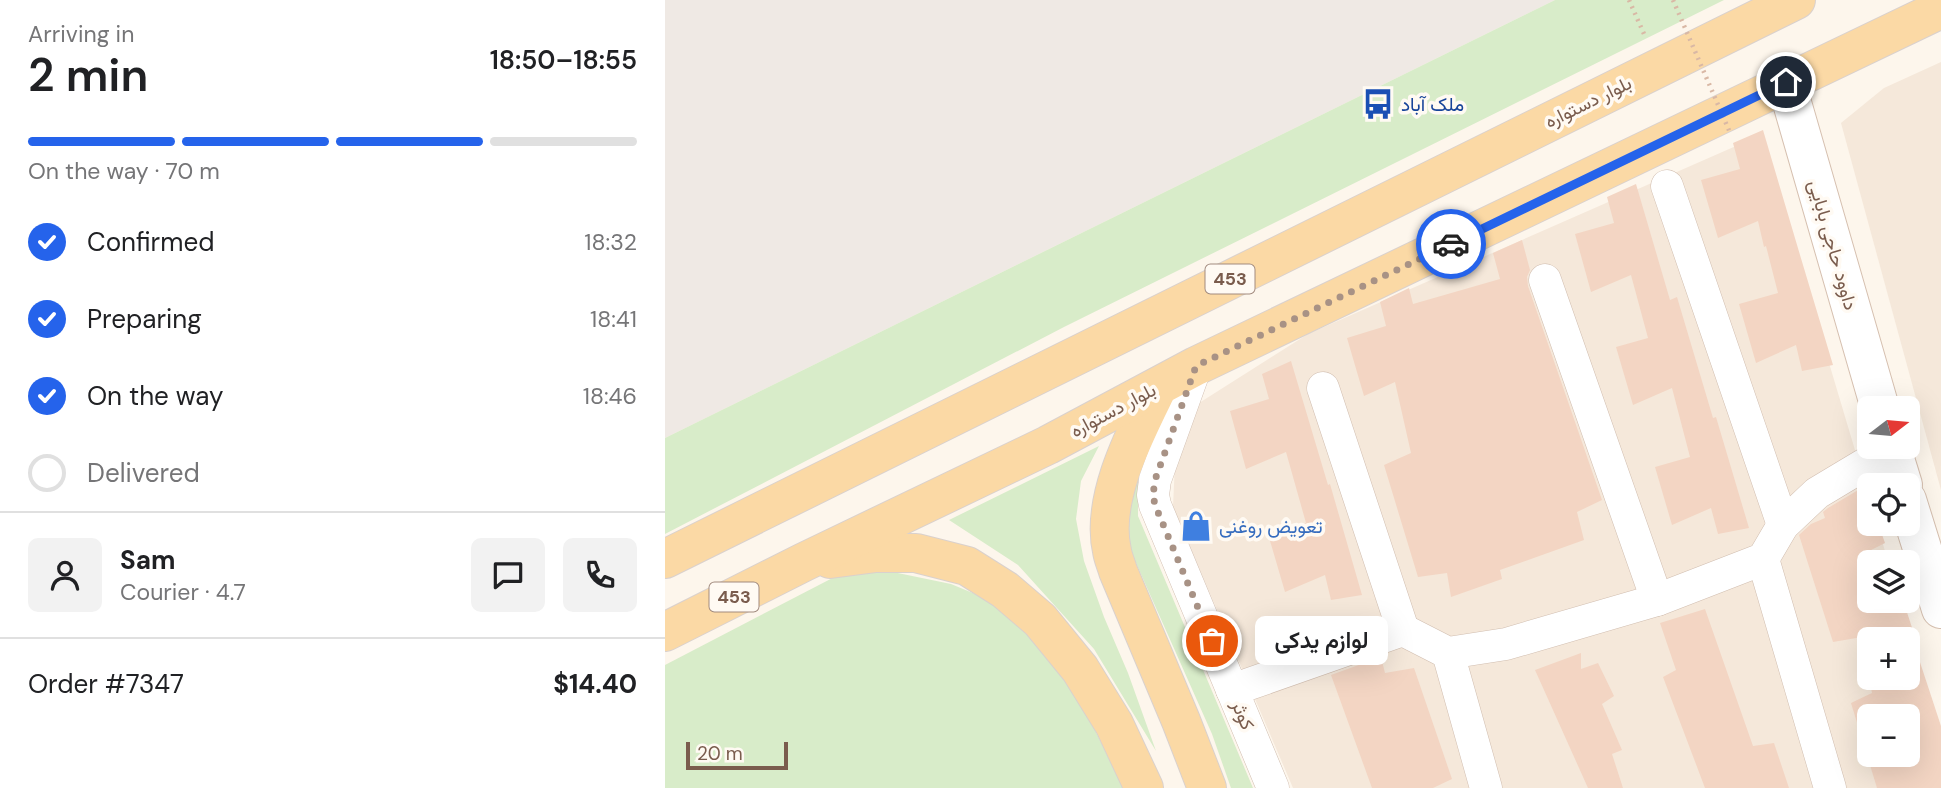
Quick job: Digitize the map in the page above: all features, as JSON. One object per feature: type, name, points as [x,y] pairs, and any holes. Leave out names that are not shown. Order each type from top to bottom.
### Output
[{"type":"main road","name":"بلوار دستواره","points":[[665,559],[1796,0]]},
{"type":"main road","name":"بلوار دستواره","points":[[665,632],[1048,445],[1196,366],[1941,9]]},
{"type":"main road","points":[[1158,387],[1132,442],[1113,498],[1111,549],[1207,788]]},
{"type":"main road","points":[[804,562],[876,554],[916,553],[967,565],[1006,590],[1040,620],[1080,669],[1114,724],[1144,788]]},
{"type":"street","name":"داوود حاجی بابایی","points":[[1786,82],[1877,396]]},
{"type":"street","points":[[1667,186],[1783,525]]},
{"type":"street","points":[[1545,280],[1657,600]]},
{"type":"street","name":"کوثر","points":[[1196,366],[1155,480],[1153,495],[1273,788]]},
{"type":"street","points":[[1323,387],[1403,630],[1448,653],[1506,644],[1657,600],[1763,559],[1783,525],[1817,493],[1872,459]]},
{"type":"street","points":[[1918,536],[1941,609]]},
{"type":"street","points":[[1763,559],[1830,788]]},
{"type":"street","points":[[1233,690],[1403,630]]},
{"type":"street","points":[[1448,653],[1486,788]]},
{"type":"path","points":[[1673,0],[1731,135]]},
{"type":"shaded area","points":[[665,0],[1555,0],[665,438]]},
{"type":"shaded area","points":[[1941,62],[1941,490],[1920,413],[1920,396],[1915,396],[1841,123],[1884,88]]},
{"type":"shaded area","points":[[1761,135],[1862,473],[1857,473],[1857,536],[1881,536],[1885,550],[1857,550],[1857,613],[1903,613],[1906,627],[1857,627],[1857,690],[1920,690],[1941,788],[1293,788],[1173,507],[1177,417],[1308,334]]},
{"type":"green space","points":[[1555,0],[1724,0],[1064,327],[665,534],[665,438]]},
{"type":"green space","points":[[1163,416],[1138,492],[1138,516],[1253,788],[1231,788],[1212,734],[1127,539],[1131,488]]},
{"type":"green space","points":[[1099,446],[1081,481],[1076,519],[1084,561],[1156,751],[1094,649],[1018,565],[949,520]]},
{"type":"green space","points":[[846,571],[888,571],[951,584],[980,596],[1011,616],[1077,693],[1123,788],[665,788],[665,665]]},
{"type":"building","points":[[1763,130],[1833,365],[1802,371],[1796,345],[1756,363],[1739,304],[1778,293],[1766,246],[1764,247],[1758,221],[1718,238],[1701,180],[1740,169],[1733,143]]},
{"type":"building","points":[[1636,184],[1670,300],[1677,297],[1749,528],[1718,534],[1711,508],[1672,525],[1655,467],[1690,457],[1672,388],[1633,405],[1616,347],[1648,338],[1631,275],[1591,292],[1575,234],[1614,223],[1607,197]]},
{"type":"building","points":[[1522,240],[1530,270],[1527,277],[1528,286],[1602,500],[1577,512],[1584,540],[1500,570],[1502,579],[1451,597],[1447,573],[1418,577],[1384,465],[1411,453],[1395,382],[1364,396],[1347,338],[1386,326],[1380,302],[1409,288],[1413,304],[1500,279],[1493,253]]},
{"type":"building","points":[[1291,361],[1362,595],[1331,600],[1325,575],[1285,592],[1268,534],[1306,523],[1286,452],[1246,469],[1230,411],[1269,399],[1262,374]]},
{"type":"building","points":[[1857,491],[1857,536],[1883,536],[1885,543],[1871,550],[1857,550],[1857,613],[1907,613],[1912,627],[1857,627],[1857,638],[1833,642],[1799,535],[1811,524],[1825,518],[1823,512]]},
{"type":"building","points":[[1705,609],[1753,746],[1774,743],[1789,788],[1705,788],[1663,677],[1676,670],[1660,623]]},
{"type":"building","points":[[1581,653],[1581,669],[1598,663],[1614,696],[1602,704],[1622,750],[1612,754],[1623,788],[1588,788],[1535,670]]},
{"type":"building","points":[[1381,657],[1385,673],[1414,668],[1452,779],[1433,788],[1372,788],[1331,675]]},
{"type":"building","points":[[1920,662],[1941,726],[1941,788],[1877,788],[1871,767],[1920,767],[1920,704],[1857,704],[1857,723],[1851,703],[1872,693],[1871,690],[1920,690]]},
{"type":"way so far","points":[[1212,641],[1153,495],[1155,480],[1196,366],[1451,244]]},
{"type":"place","name":"ملک آباد","points":[[1378,104]]},
{"type":"place","name":"تعویض روغنی","points":[[1196,526]]},
{"type":"place","name":"لوازم یدکی","points":[[1212,641]]},
{"type":"route","points":[[1451,244],[1786,82]]}]
